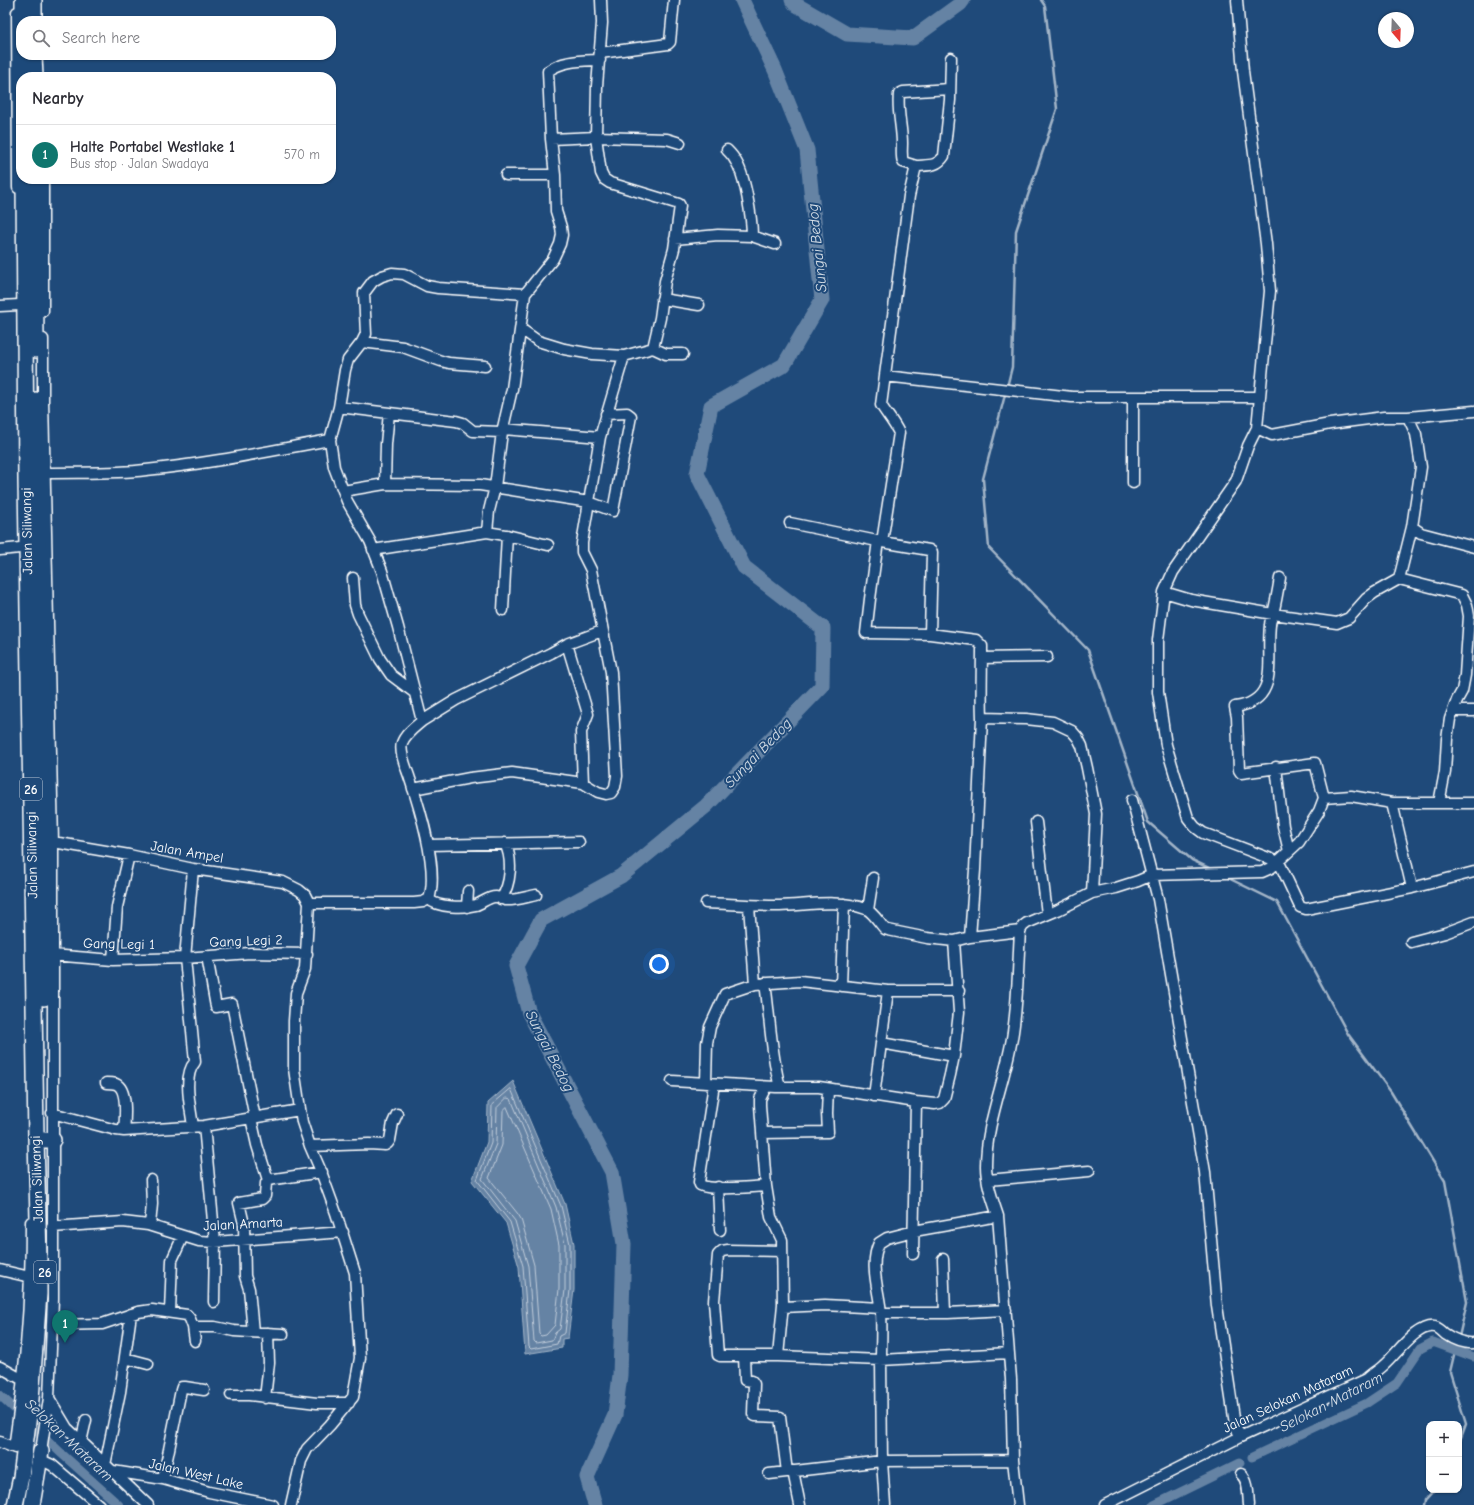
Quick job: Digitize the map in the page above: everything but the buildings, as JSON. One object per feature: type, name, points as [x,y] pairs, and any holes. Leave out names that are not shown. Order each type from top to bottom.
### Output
[{"type":"highway","points":[[23,0],[23,16]]},
{"type":"highway","points":[[34,0],[34,16]]},
{"type":"highway","points":[[23,60],[24,72]]},
{"type":"highway","points":[[34,60],[35,72]]},
{"type":"highway","name":"Jalan Siliwangi","points":[[24,184],[31,1003],[39,1040]]},
{"type":"highway","name":"Jalan Siliwangi","points":[[24,1505],[25,1478],[38,1402],[45,1343],[39,1040],[49,952],[35,184]]},
{"type":"highway","points":[[7,1505],[15,1445]]},
{"type":"highway","points":[[32,1505],[40,1455]]},
{"type":"highway","name":"Jalan Siliwangi","points":[[15,1505],[25,1478]]},
{"type":"street","points":[[17,0],[17,16]]},
{"type":"street","points":[[41,0],[41,16]]},
{"type":"street","points":[[601,0],[602,23],[597,86],[596,137],[601,173],[604,179],[610,183],[679,204],[680,210],[674,249],[665,281],[653,348]]},
{"type":"street","points":[[487,532],[489,511],[495,487],[502,431],[512,389],[525,294],[553,259],[560,244],[562,235],[561,226],[556,211],[556,175],[551,139],[548,71],[554,66],[564,63],[668,44],[670,42],[674,0]]},
{"type":"street","points":[[1237,0],[1243,71],[1266,244],[1270,291],[1267,332],[1259,397],[1257,428],[1248,446],[1236,481],[1172,572],[1158,640],[1158,692],[1166,746],[1188,818],[1195,827],[1203,833],[1279,862],[1290,882],[1300,907],[1306,909],[1412,888],[1474,872]]},
{"type":"street","points":[[949,89],[903,92],[899,94],[902,143],[901,157],[903,162],[916,166],[933,165],[940,162],[944,156],[950,100],[949,89],[951,58]]},
{"type":"street","points":[[17,60],[17,72]]},
{"type":"street","points":[[41,60],[41,72]]},
{"type":"street","points":[[551,139],[596,137],[667,139],[680,143]]},
{"type":"street","points":[[727,150],[736,160],[741,173],[752,223],[752,236]]},
{"type":"street","points":[[916,166],[909,196],[880,405],[895,423],[899,433],[870,599],[866,633],[930,634],[976,640],[982,646],[982,718],[975,870],[970,937]]},
{"type":"street","points":[[506,175],[556,175]]},
{"type":"street","points":[[18,184],[20,548],[30,934]]},
{"type":"street","points":[[23,1380],[41,1138],[52,1113],[49,952],[53,842],[46,473],[40,400],[43,184]]},
{"type":"street","points":[[675,239],[718,235],[752,236],[775,244]]},
{"type":"street","points":[[422,721],[382,571],[370,541],[347,501],[334,467],[330,440],[339,407],[345,370],[348,360],[362,342],[366,334],[364,293],[373,281],[382,276],[392,273],[404,274],[427,286],[438,288],[525,294]]},
{"type":"street","points":[[662,299],[699,305]]},
{"type":"street","points":[[0,306],[19,305]]},
{"type":"street","points":[[521,329],[538,341],[564,349],[592,354],[624,356],[653,348],[666,354],[683,354]]},
{"type":"street","points":[[362,342],[404,347],[450,363],[485,366]]},
{"type":"street","points":[[413,789],[470,778],[512,773],[583,783],[598,792],[606,794],[613,790],[617,782],[611,672],[590,570],[582,552],[582,543],[600,437],[624,356]]},
{"type":"street","points":[[885,376],[1072,397],[1259,397]]},
{"type":"street","points":[[1133,397],[1133,483]]},
{"type":"street","points":[[339,407],[456,421],[463,423],[473,431],[502,431],[600,437]]},
{"type":"street","points":[[1257,428],[1272,435],[1330,424],[1384,417],[1408,417],[1474,411]]},
{"type":"street","points":[[385,484],[386,444],[389,413]]},
{"type":"street","points":[[343,491],[385,484],[480,485],[589,502],[613,511],[631,416],[627,413],[606,414]]},
{"type":"street","points":[[1399,579],[1412,527],[1421,467],[1416,434],[1408,417]]},
{"type":"street","points":[[46,473],[103,473],[198,464],[330,440]]},
{"type":"street","points":[[790,523],[880,542],[929,550],[932,552],[930,634]]},
{"type":"street","points":[[1412,527],[1421,533],[1474,546]]},
{"type":"street","points":[[373,550],[487,532],[548,545]]},
{"type":"street","points":[[503,610],[507,536]]},
{"type":"street","points":[[0,550],[20,548]]},
{"type":"street","points":[[353,578],[354,605],[380,659],[391,676],[415,693]]},
{"type":"street","points":[[1018,1505],[1013,1460],[1012,1392],[998,1216],[992,1199],[986,1167],[989,1132],[1008,1064],[1013,1030],[1020,931],[1027,923],[1092,893],[1116,888],[1152,875],[1262,872],[1272,868],[1303,837],[1319,812],[1324,798],[1315,763],[1276,767],[1241,773],[1237,718],[1234,707],[1250,703],[1259,698],[1265,690],[1268,676],[1270,624],[1280,578]]},
{"type":"street","points":[[1168,594],[1191,600],[1337,623],[1343,622],[1349,618],[1366,599],[1374,593],[1399,579],[1474,597]]},
{"type":"street","points":[[1439,803],[1445,772],[1450,719],[1462,691],[1465,675],[1470,616],[1468,605],[1462,595]]},
{"type":"street","points":[[291,1505],[300,1461],[307,1449],[353,1397],[360,1358],[355,1273],[322,1172],[310,1146],[302,1122],[294,1069],[294,1021],[296,993],[305,969],[310,903],[414,903],[423,902],[429,899],[432,891],[432,874],[428,846],[402,754],[402,744],[409,732],[422,721],[456,700],[567,644],[602,631]]},
{"type":"street","points":[[567,644],[588,714],[581,732],[583,783]]},
{"type":"street","points":[[982,658],[1047,657]]},
{"type":"street","points":[[1453,711],[1474,711]]},
{"type":"street","points":[[982,718],[1026,719],[1053,722],[1072,731],[1078,738],[1082,746],[1096,814],[1092,893]]},
{"type":"street","points":[[1276,767],[1283,826],[1289,851]]},
{"type":"street","points":[[1324,798],[1352,796],[1392,804],[1474,803]]},
{"type":"street","points":[[1132,800],[1160,906],[1205,1172],[1217,1306],[1235,1424],[1240,1437]]},
{"type":"street","points":[[1392,804],[1412,888]]},
{"type":"street","points":[[1036,822],[1047,914]]},
{"type":"street","name":"Jalan Ampel","points":[[53,842],[129,855],[193,869],[282,882],[299,890],[305,895],[310,903]]},
{"type":"street","points":[[428,846],[579,842]]},
{"type":"street","points":[[501,899],[505,892],[509,878],[508,850],[505,843]]},
{"type":"street","points":[[113,960],[117,907],[129,855]]},
{"type":"street","points":[[193,869],[186,958],[195,1062],[190,1068],[188,1078],[199,1126],[214,1242],[214,1302]]},
{"type":"street","points":[[868,910],[873,878]]},
{"type":"street","points":[[466,907],[468,891]]},
{"type":"street","points":[[429,899],[432,902],[439,904],[466,907],[497,897],[501,899],[514,900],[536,895]]},
{"type":"street","points":[[706,903],[749,906],[781,906],[817,903],[844,904],[868,910],[885,929],[927,938],[954,941],[970,937],[1020,931]]},
{"type":"street","points":[[841,986],[844,904]]},
{"type":"street","points":[[749,906],[760,984],[769,1010],[774,1064],[780,1087]]},
{"type":"street","points":[[1411,942],[1445,933],[1474,922]]},
{"type":"street","points":[[672,1081],[766,1087],[819,1088],[916,1102],[935,1104],[940,1103],[944,1099],[954,1056],[959,1012],[954,941]]},
{"type":"street","name":"Gang Legi 1","points":[[49,952],[113,960],[186,958]]},
{"type":"street","name":"Gang Legi 2","points":[[186,958],[250,953],[307,954]]},
{"type":"street","points":[[207,956],[216,1007],[232,1004],[257,1145],[268,1180],[266,1183],[265,1196],[262,1199],[239,1203],[244,1224],[245,1276],[249,1289],[252,1332]]},
{"type":"street","points":[[766,1186],[704,1187],[700,1186],[699,1182],[710,1083],[707,1043],[710,1027],[724,995],[760,984],[800,982],[888,991],[958,991]]},
{"type":"street","points":[[874,1096],[888,991]]},
{"type":"street","points":[[31,1003],[41,1138],[52,1227],[52,1325],[38,1402],[40,1455],[86,1492],[99,1505]]},
{"type":"street","points":[[881,1043],[954,1056]]},
{"type":"street","points":[[106,1083],[116,1084],[122,1093],[125,1110],[124,1130]]},
{"type":"street","points":[[766,1087],[760,1099],[766,1186],[772,1222],[782,1240],[783,1307],[778,1356]]},
{"type":"street","points":[[762,1133],[828,1132],[828,1089]]},
{"type":"street","points":[[913,1254],[916,1102]]},
{"type":"street","points":[[52,1113],[116,1130],[124,1130],[199,1126],[300,1110]]},
{"type":"street","points":[[310,1146],[369,1144],[385,1145],[390,1140],[393,1123],[397,1114]]},
{"type":"street","points":[[988,1180],[1088,1171]]},
{"type":"street","points":[[268,1180],[322,1172]]},
{"type":"street","points":[[150,1225],[152,1204],[151,1180]]},
{"type":"street","points":[[718,1187],[720,1230]]},
{"type":"street","points":[[885,1505],[882,1461],[881,1310],[875,1274],[875,1257],[879,1243],[886,1238],[914,1231],[998,1216]]},
{"type":"street","name":"Jalan Amarta","points":[[52,1227],[123,1222],[150,1225],[200,1241],[214,1242],[342,1232]]},
{"type":"street","points":[[170,1312],[172,1260],[183,1236]]},
{"type":"street","points":[[782,1251],[728,1250],[722,1251],[718,1254],[714,1302],[718,1353],[720,1356],[778,1356],[881,1360],[1009,1353]]},
{"type":"street","points":[[943,1259],[945,1313]]},
{"type":"street","points":[[0,1270],[30,1278]]},
{"type":"street","points":[[783,1307],[825,1305],[881,1310],[945,1313],[1006,1310]]},
{"type":"street","points":[[52,1325],[102,1324],[131,1314],[152,1310],[170,1312],[187,1315],[193,1327],[195,1341]]},
{"type":"street","points":[[109,1468],[131,1314]]},
{"type":"street","points":[[193,1327],[215,1327],[234,1331],[283,1334]]},
{"type":"street","name":"Jalan Selokan Mataram","points":[[1105,1505],[1240,1437],[1367,1378],[1384,1366],[1405,1343],[1420,1330],[1427,1327],[1437,1328],[1453,1339],[1464,1343],[1474,1343]]},
{"type":"street","points":[[265,1398],[269,1363],[268,1333]]},
{"type":"street","points":[[744,1356],[745,1380],[754,1382],[753,1414],[755,1416],[780,1417],[790,1471],[800,1505]]},
{"type":"street","points":[[125,1358],[148,1364]]},
{"type":"street","points":[[0,1367],[23,1380],[38,1402],[148,1505]]},
{"type":"street","points":[[163,1479],[182,1387],[185,1386],[204,1390]]},
{"type":"street","points":[[231,1395],[317,1403],[348,1404]]},
{"type":"street","points":[[0,1442],[15,1445],[38,1402]]},
{"type":"street","points":[[81,1442],[86,1420]]},
{"type":"street","points":[[769,1474],[882,1461],[1013,1460]]},
{"type":"street","name":"Jalan West Lake","points":[[109,1468],[163,1479],[209,1492],[273,1505]]},
{"type":"street","points":[[1241,1474],[1245,1479],[1249,1505]]},
{"type":"water","points":[[513,1081],[565,1204],[574,1244],[574,1290],[568,1338],[562,1339],[562,1348],[525,1354],[519,1267],[506,1223],[472,1181],[487,1142],[488,1103]]},
{"type":"waterway","name":"Sungai Bedog","points":[[595,1505],[587,1477],[615,1415],[620,1375],[624,1244],[612,1172],[529,1013],[516,966],[541,920],[621,876],[706,806],[822,686],[823,628],[744,567],[697,474],[711,406],[784,365],[822,300],[807,150],[775,70],[742,0]]},
{"type":"waterway","name":"Sungai Bedog","points":[[792,0],[795,4],[847,34],[913,38],[960,4],[963,0]]},
{"type":"waterway","points":[[1007,387],[1012,367],[1016,231],[1057,109],[1045,6],[1041,0]]},
{"type":"waterway","points":[[1006,391],[983,479],[989,548],[1088,650],[1148,822],[1192,860],[1211,869]]},
{"type":"waterway","points":[[1226,877],[1277,902],[1348,1034],[1391,1092],[1445,1181],[1467,1302],[1459,1337]]},
{"type":"waterway","name":"Selokan Mataram","points":[[1252,1457],[1367,1403],[1397,1383],[1420,1349],[1433,1342],[1474,1357]]},
{"type":"waterway","points":[[1454,1355],[1450,1372],[1466,1424],[1462,1435]]},
{"type":"waterway","name":"Selokan Mataram","points":[[0,1395],[62,1454],[119,1505]]},
{"type":"waterway","name":"Selokan Mataram","points":[[1154,1505],[1240,1463]]},
{"type":"waterway","points":[[1424,1505],[1425,1500],[1431,1493]]},
{"type":"place","name":"Halte Portabel Westlake 1","points":[[65,1343]]}]
